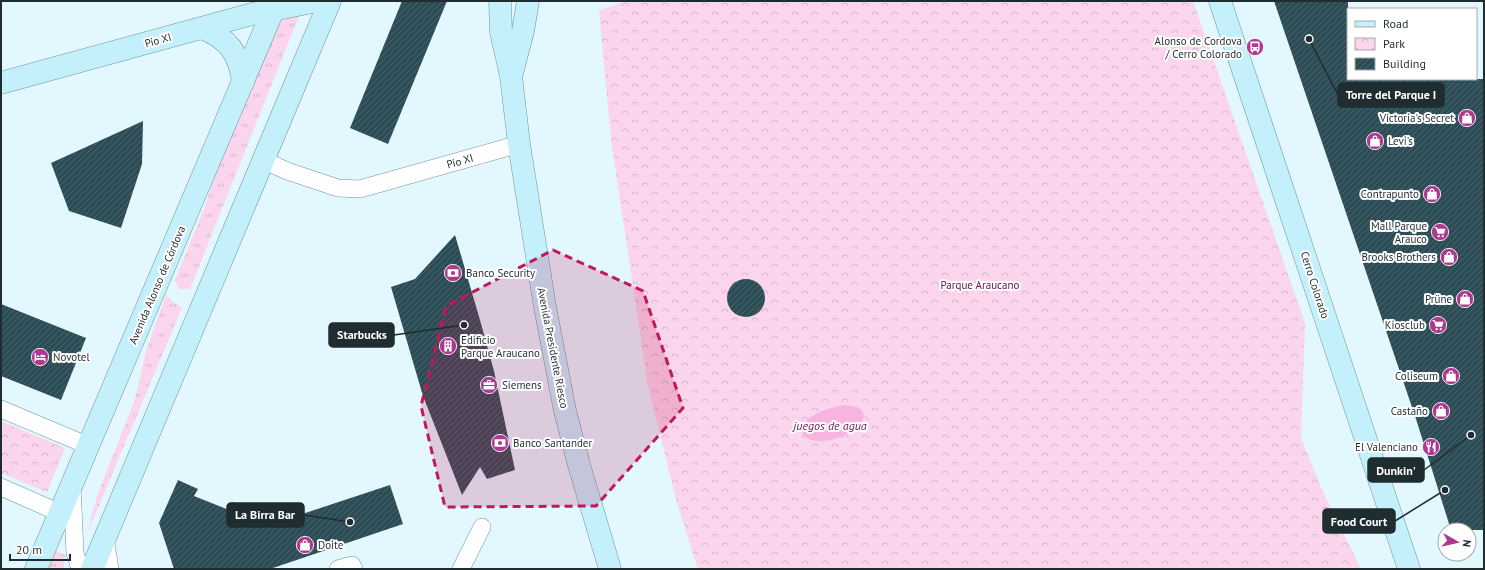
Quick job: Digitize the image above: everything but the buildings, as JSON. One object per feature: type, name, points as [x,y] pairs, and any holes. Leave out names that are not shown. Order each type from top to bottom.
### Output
[{"type":"main road","name":"Pío XI","points":[[1,84],[202,28],[276,5],[317,1]]},
{"type":"main road","points":[[92,569],[330,1]]},
{"type":"main road","name":"Avenida Presidente Riesco","points":[[500,1],[501,32],[511,76],[519,144],[544,300],[565,411],[579,465],[610,569]]},
{"type":"main road","name":"Avenida Presidente Riesco","points":[[511,76],[523,31],[528,1]]},
{"type":"main road","name":"Cerro Colorado","points":[[1220,1],[1409,569]]},
{"type":"main road","name":"Avenida Alonso de Córdova","points":[[36,569],[276,5]]},
{"type":"main road","points":[[202,28],[215,34],[226,42],[235,53],[241,67],[243,82]]},
{"type":"street","name":"Pío XI","points":[[263,160],[287,171],[338,188],[360,189],[519,144]]},
{"type":"street","points":[[1,409],[89,446]]},
{"type":"street","points":[[72,486],[75,553],[80,569]]},
{"type":"street","points":[[1,487],[60,513]]},
{"type":"street","points":[[461,569],[482,527]]},
{"type":"street","points":[[105,537],[110,569]]},
{"type":"street","points":[[338,569],[352,565],[354,569]]},
{"type":"highlighted area","points":[[553,250],[643,291],[683,408],[596,506],[445,507],[421,406],[446,306]]},
{"type":"green space","points":[[284,1],[305,1],[190,289],[179,289],[175,280],[204,209],[223,150]]},
{"type":"green space","name":"Parque Araucano","points":[[627,1],[1193,1],[1305,323],[1301,438],[1323,492],[1361,569],[698,569],[676,500],[648,386],[611,140],[599,10]]},
{"type":"green space","points":[[166,295],[182,308],[87,534],[97,496],[135,399],[146,351]]},
{"type":"green space","points":[[1,421],[65,448],[47,492],[1,473]]},
{"type":"green space","points":[[52,549],[65,555],[64,569],[44,569]]},
{"type":"water","name":"juegos de agua","points":[[845,405],[860,409],[864,415],[862,422],[856,428],[836,439],[824,441],[813,440],[803,436],[803,428],[811,417],[824,410]]},
{"type":"place","name":"Torre del Parque I","points":[[1309,39]]},
{"type":"place","name":"Alonso de Cordova / Cerro Colorado","points":[[1255,47]]},
{"type":"place","name":"Victoria's Secret","points":[[1467,118]]},
{"type":"place","name":"Levi's","points":[[1375,141]]},
{"type":"place","name":"Contrapunto","points":[[1432,194]]},
{"type":"place","name":"Mall Parque Arauco","points":[[1440,232]]},
{"type":"place","name":"Brooks Brothers","points":[[1449,257]]},
{"type":"place","name":"Banco Security","points":[[453,273]]},
{"type":"place","name":"Prüne","points":[[1465,299]]},
{"type":"place","name":"Starbucks","points":[[464,325]]},
{"type":"place","name":"Kiosclub","points":[[1438,325]]},
{"type":"place","name":"Edificio Parque Araucano","points":[[448,346]]},
{"type":"place","name":"Novotel","points":[[40,357]]},
{"type":"place","name":"Coliseum","points":[[1451,376]]},
{"type":"place","name":"Siemens","points":[[489,385]]},
{"type":"place","name":"Castaño","points":[[1441,411]]},
{"type":"place","name":"Dunkin'","points":[[1471,435]]},
{"type":"place","name":"Banco Santander","points":[[500,443]]},
{"type":"place","name":"El Valenciano","points":[[1431,447]]},
{"type":"place","name":"Food Court","points":[[1445,490]]},
{"type":"place","name":"La Birra Bar","points":[[350,522]]},
{"type":"place","name":"Doite","points":[[305,545]]}]
